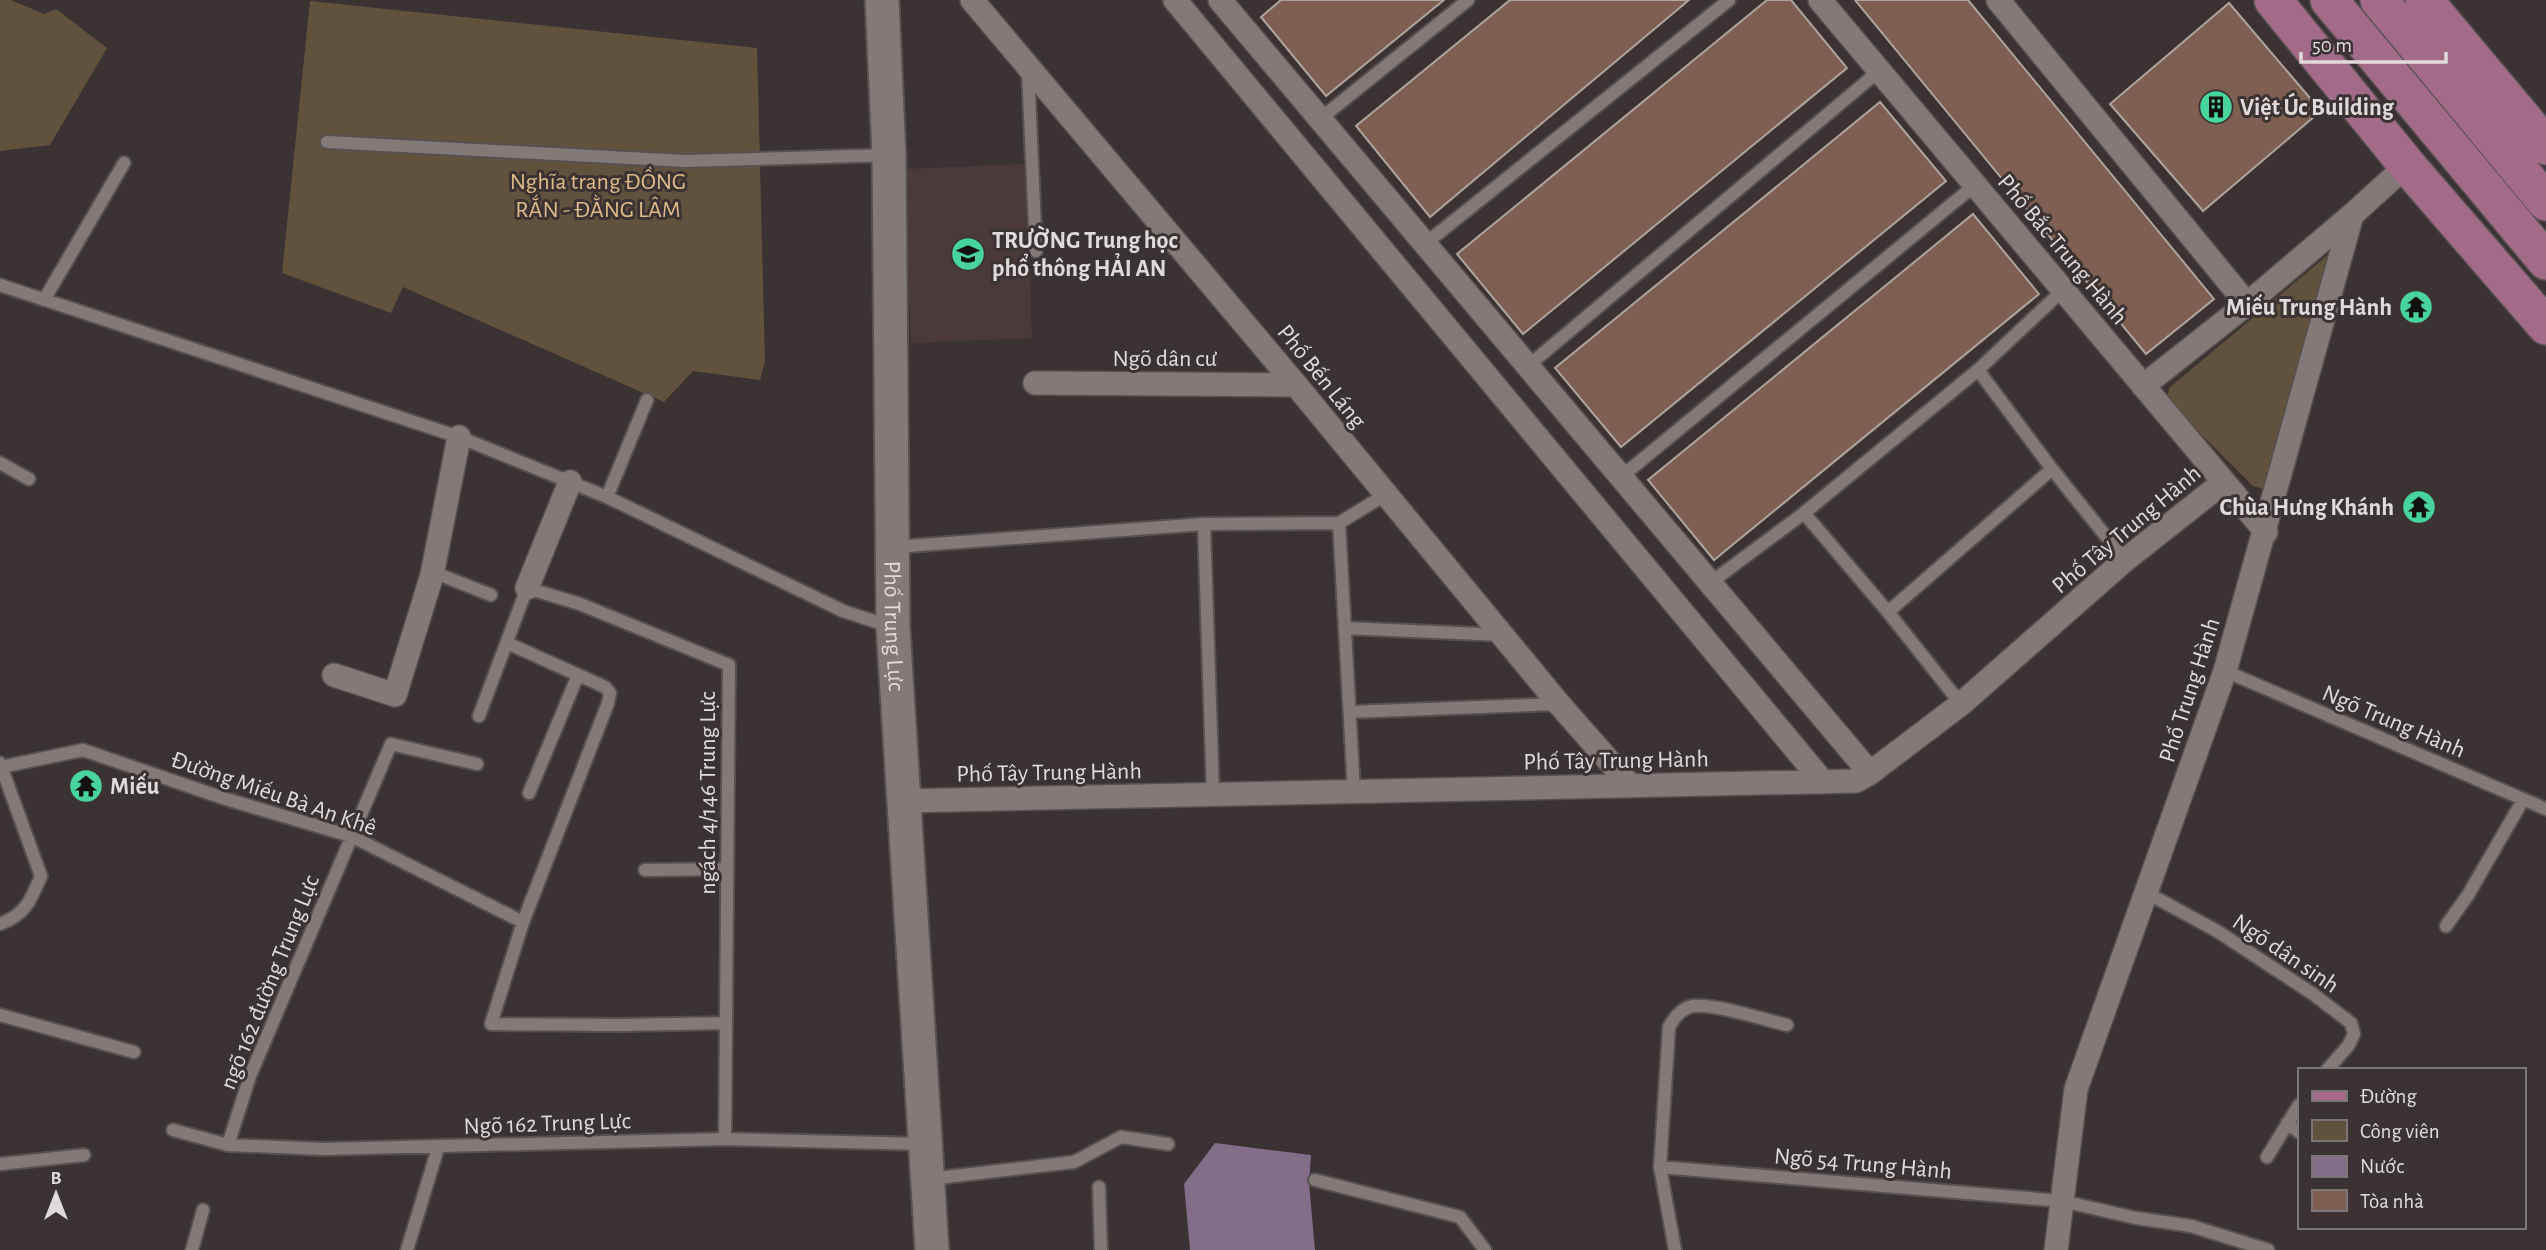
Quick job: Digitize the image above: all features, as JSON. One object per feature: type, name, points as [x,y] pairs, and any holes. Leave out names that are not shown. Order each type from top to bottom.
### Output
[{"type":"main road","points":[[2273,0],[2407,165],[2546,326]]},
{"type":"main road","points":[[2329,0],[2546,261]]},
{"type":"main road","points":[[2379,0],[2546,202]]},
{"type":"main road","points":[[2424,0],[2546,146]]},
{"type":"street","name":"Phố Trung Lực","points":[[882,0],[889,155],[893,627],[932,1250]]},
{"type":"street","name":"Phố Bến Láng","points":[[972,0],[1296,385],[1559,704],[1631,786]]},
{"type":"street","points":[[1175,0],[1823,782]]},
{"type":"street","name":"Phố Bắc Trung Hành","points":[[1820,0],[2266,532]]},
{"type":"street","points":[[1998,0],[2247,303]]},
{"type":"street","points":[[1226,2],[1320,119],[1870,773]]},
{"type":"street","points":[[2143,386],[2247,303],[2407,165]]},
{"type":"street","name":"Phố Trung Hành","points":[[2056,1250],[2076,1088],[2225,671],[2266,532],[2352,215]]},
{"type":"street","name":"Ngõ dân cư","points":[[1035,383],[1296,385]]},
{"type":"street","points":[[334,675],[395,695],[433,572],[459,438]]},
{"type":"street","points":[[527,588],[570,482]]},
{"type":"street","name":"Phố Tây Trung Hành","points":[[902,801],[1856,781],[1961,704],[2125,561],[2224,482]]},
{"type":"lane","points":[[1320,119],[1468,0]]},
{"type":"lane","points":[[1425,244],[1729,0]]},
{"type":"lane","points":[[1028,67],[1036,251]]},
{"type":"lane","points":[[1528,366],[1879,71]]},
{"type":"lane","points":[[327,142],[685,161],[889,155]]},
{"type":"lane","points":[[44,300],[124,163]]},
{"type":"lane","points":[[1621,477],[1975,185]]},
{"type":"lane","points":[[0,285],[459,438],[607,497],[843,611],[893,627]]},
{"type":"lane","points":[[1710,583],[1804,513],[1978,370],[2063,290]]},
{"type":"lane","points":[[1978,370],[2125,561]]},
{"type":"lane","points":[[607,497],[647,400]]},
{"type":"lane","points":[[0,463],[29,479]]},
{"type":"lane","points":[[1888,612],[2052,469]]},
{"type":"lane","points":[[894,547],[1204,524],[1339,523],[1385,495]]},
{"type":"lane","points":[[1804,513],[1961,704]]},
{"type":"lane","points":[[1339,523],[1354,792]]},
{"type":"lane","points":[[1204,524],[1213,795]]},
{"type":"lane","points":[[433,572],[491,595]]},
{"type":"lane","points":[[479,716],[527,588]]},
{"type":"lane","name":"ngách 4/146 Trung Lực","points":[[527,588],[580,604],[729,665],[725,1139]]},
{"type":"lane","points":[[1345,628],[1502,635]]},
{"type":"lane","points":[[507,643],[605,687],[610,694],[523,922],[491,1024],[621,1026],[726,1023]]},
{"type":"lane","name":"Ngõ Trung Hành","points":[[2225,671],[2546,809]]},
{"type":"lane","points":[[529,793],[578,675]]},
{"type":"lane","points":[[1349,712],[1559,704]]},
{"type":"lane","name":"ngõ 162 đường Trung Lực","points":[[228,1145],[250,1076],[391,744],[477,764]]},
{"type":"lane","name":"Đường Miếu Bà An Khê","points":[[1,765],[83,750],[226,799],[351,836],[523,922]]},
{"type":"lane","points":[[0,924],[12,919],[30,903],[41,876],[1,765]]},
{"type":"lane","points":[[2446,926],[2468,895],[2523,800]]},
{"type":"lane","points":[[645,870],[727,869]]},
{"type":"lane","name":"Ngõ dân sinh","points":[[2147,893],[2217,931],[2313,994],[2351,1023],[2354,1034],[2329,1068]]},
{"type":"lane","points":[[1675,1250],[1660,1167],[1668,1027],[1677,1014],[1692,1006],[1726,1010],[1787,1025]]},
{"type":"lane","points":[[0,1014],[134,1052]]},
{"type":"lane","points":[[2267,1157],[2298,1106]]},
{"type":"lane","points":[[2287,1122],[2298,1131]]},
{"type":"lane","name":"Ngõ 162 Trung Lực","points":[[173,1130],[228,1145],[324,1149],[725,1139],[925,1144]]},
{"type":"lane","points":[[929,1179],[1074,1162],[1121,1137],[1168,1144]]},
{"type":"lane","points":[[407,1250],[438,1147]]},
{"type":"lane","points":[[0,1164],[84,1155]]},
{"type":"lane","name":"Ngõ 54 Trung Hành","points":[[1660,1167],[2062,1201],[2136,1218],[2191,1226],[2268,1250]]},
{"type":"lane","points":[[1315,1180],[1460,1217],[1485,1250]]},
{"type":"lane","points":[[1099,1187],[1101,1250]]},
{"type":"lane","points":[[192,1250],[203,1210]]},
{"type":"shaded area","name":"TRƯỜNG Trung học phổ thông HẢI AN","points":[[1026,164],[1032,338],[911,343],[904,169]]},
{"type":"green space","points":[[0,0],[11,0],[44,14],[56,9],[107,48],[50,145],[0,151]]},
{"type":"green space","name":"Nghĩa trang ĐỒNG RẮN - ĐẰNG LÂM","points":[[310,1],[757,48],[765,362],[760,380],[693,371],[664,402],[403,287],[391,313],[282,273]]},
{"type":"green space","points":[[2330,253],[2272,486],[2263,489],[2253,486],[2167,400],[2169,388]]},
{"type":"water","points":[[1215,1143],[1311,1155],[1309,1183],[1315,1250],[1190,1250],[1184,1184]]},
{"type":"building","points":[[1281,0],[1444,0],[1326,96],[1261,17]]},
{"type":"building","points":[[1510,0],[1689,0],[1430,217],[1356,126]]},
{"type":"building","points":[[1767,0],[1791,0],[1847,68],[1523,334],[1457,254]]},
{"type":"building","points":[[1855,0],[1968,0],[2214,299],[2146,354]]},
{"type":"building","name":"Việt Úc Building","points":[[2229,3],[2321,111],[2203,211],[2110,104]]},
{"type":"building","points":[[1880,102],[1946,181],[1621,447],[1555,368]]},
{"type":"building","points":[[1973,214],[2039,294],[1714,560],[1648,480]]},
{"type":"place","name":"Việt Úc Building","points":[[2216,107]]},
{"type":"place","name":"TRƯỜNG Trung học phổ thông HẢI AN","points":[[968,254]]},
{"type":"place","name":"Miếu Trung Hành","points":[[2416,307]]},
{"type":"place","name":"Chùa Hưng Khánh","points":[[2419,507]]},
{"type":"place","name":"Miếu","points":[[86,786]]}]
